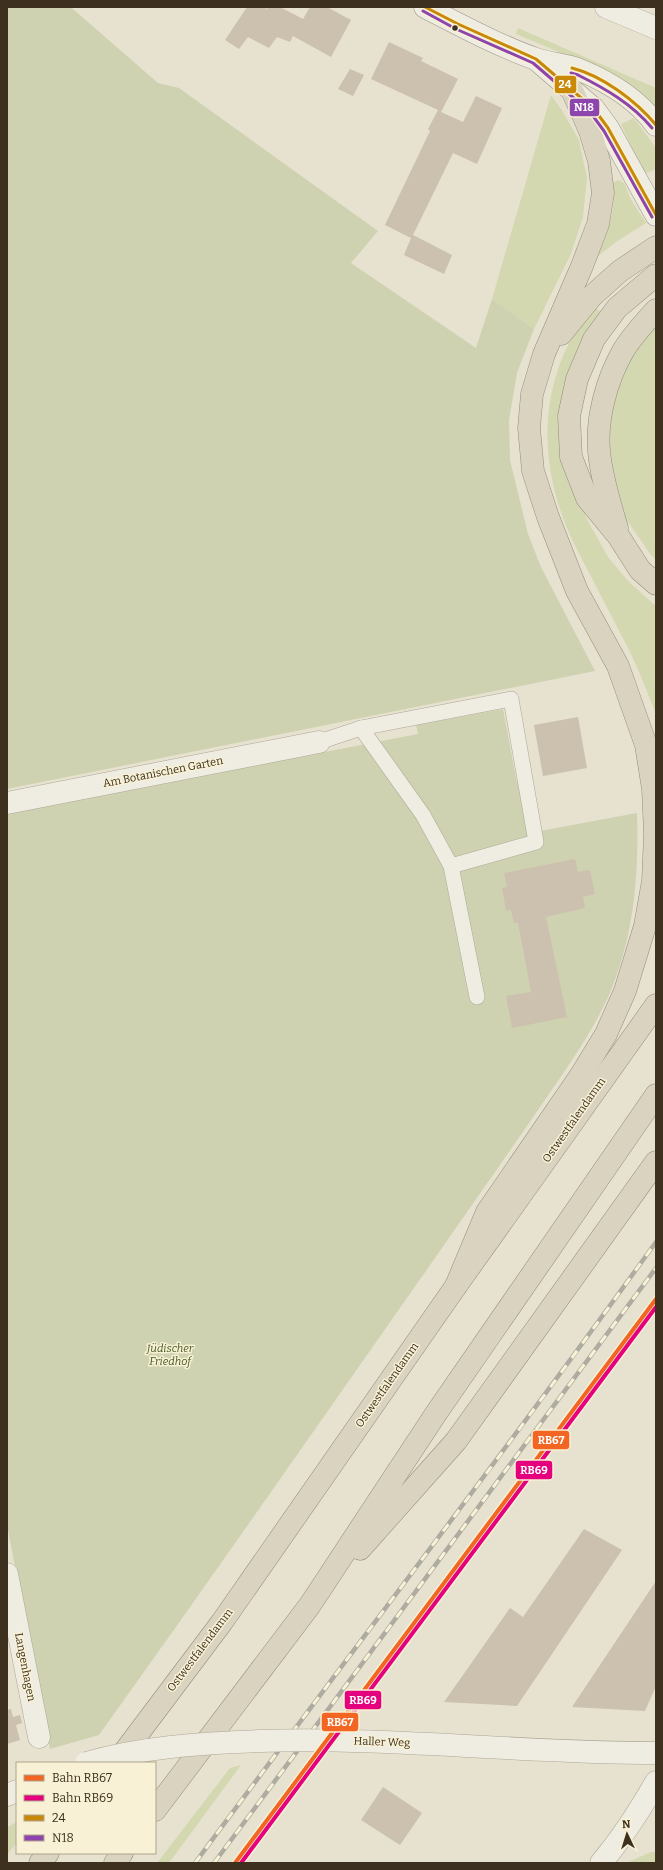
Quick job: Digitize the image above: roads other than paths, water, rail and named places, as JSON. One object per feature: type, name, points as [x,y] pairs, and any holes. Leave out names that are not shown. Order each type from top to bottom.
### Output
[{"type":"highway","points":[[456,1286],[487,1212],[581,1074],[606,1034],[625,991],[645,926],[652,881],[655,834],[653,789],[646,745],[618,666],[577,591],[548,516],[533,471],[529,428],[531,401],[544,354],[582,266],[598,224],[603,193],[599,161],[590,131],[572,90]]},
{"type":"highway","points":[[544,354],[592,296],[620,271],[656,247]]},
{"type":"highway","points":[[656,275],[617,308],[594,339],[577,379],[569,416],[571,457],[587,498],[619,537],[640,570],[656,584]]},
{"type":"highway","points":[[619,537],[599,451],[600,421],[612,375],[623,351],[638,330],[656,310]]},
{"type":"highway","name":"Ostwestfalendamm","points":[[117,1762],[222,1622],[456,1286],[656,1005]]},
{"type":"highway","points":[[156,1809],[310,1605],[437,1412],[656,1094]]},
{"type":"highway","points":[[310,1605],[456,1441],[656,1162]]},
{"type":"highway","points":[[40,1863],[47,1854]]},
{"type":"highway","points":[[115,1863],[121,1854]]},
{"type":"street","points":[[425,7],[458,24],[536,59],[580,70],[624,93],[651,118],[656,125]]},
{"type":"street","points":[[606,7],[656,28]]},
{"type":"street","points":[[536,59],[594,109],[608,128],[656,215]]},
{"type":"street","name":"Am Botanischen Garten","points":[[7,803],[319,742]]},
{"type":"street","name":"Langenhagen","points":[[7,1574],[39,1737]]},
{"type":"street","name":"Haller Weg","points":[[91,1762],[147,1750],[185,1745],[296,1740],[656,1752]]},
{"type":"street","points":[[601,1863],[650,1805],[656,1782]]},
{"type":"lane","points":[[319,742],[361,728],[511,699],[536,842],[451,866]]},
{"type":"lane","points":[[361,728],[423,815],[451,866],[477,997]]},
{"type":"railway","points":[[195,1863],[485,1476],[656,1242]]},
{"type":"railway","points":[[214,1863],[656,1268]]},
{"type":"rail line","name":"RB67","points":[[235,1863],[656,1299]]},
{"type":"rail line","name":"RB69","points":[[241,1863],[656,1307]]},
{"type":"park label","name":"Jüdischer Friedhof","points":[[170,1354]]}]
